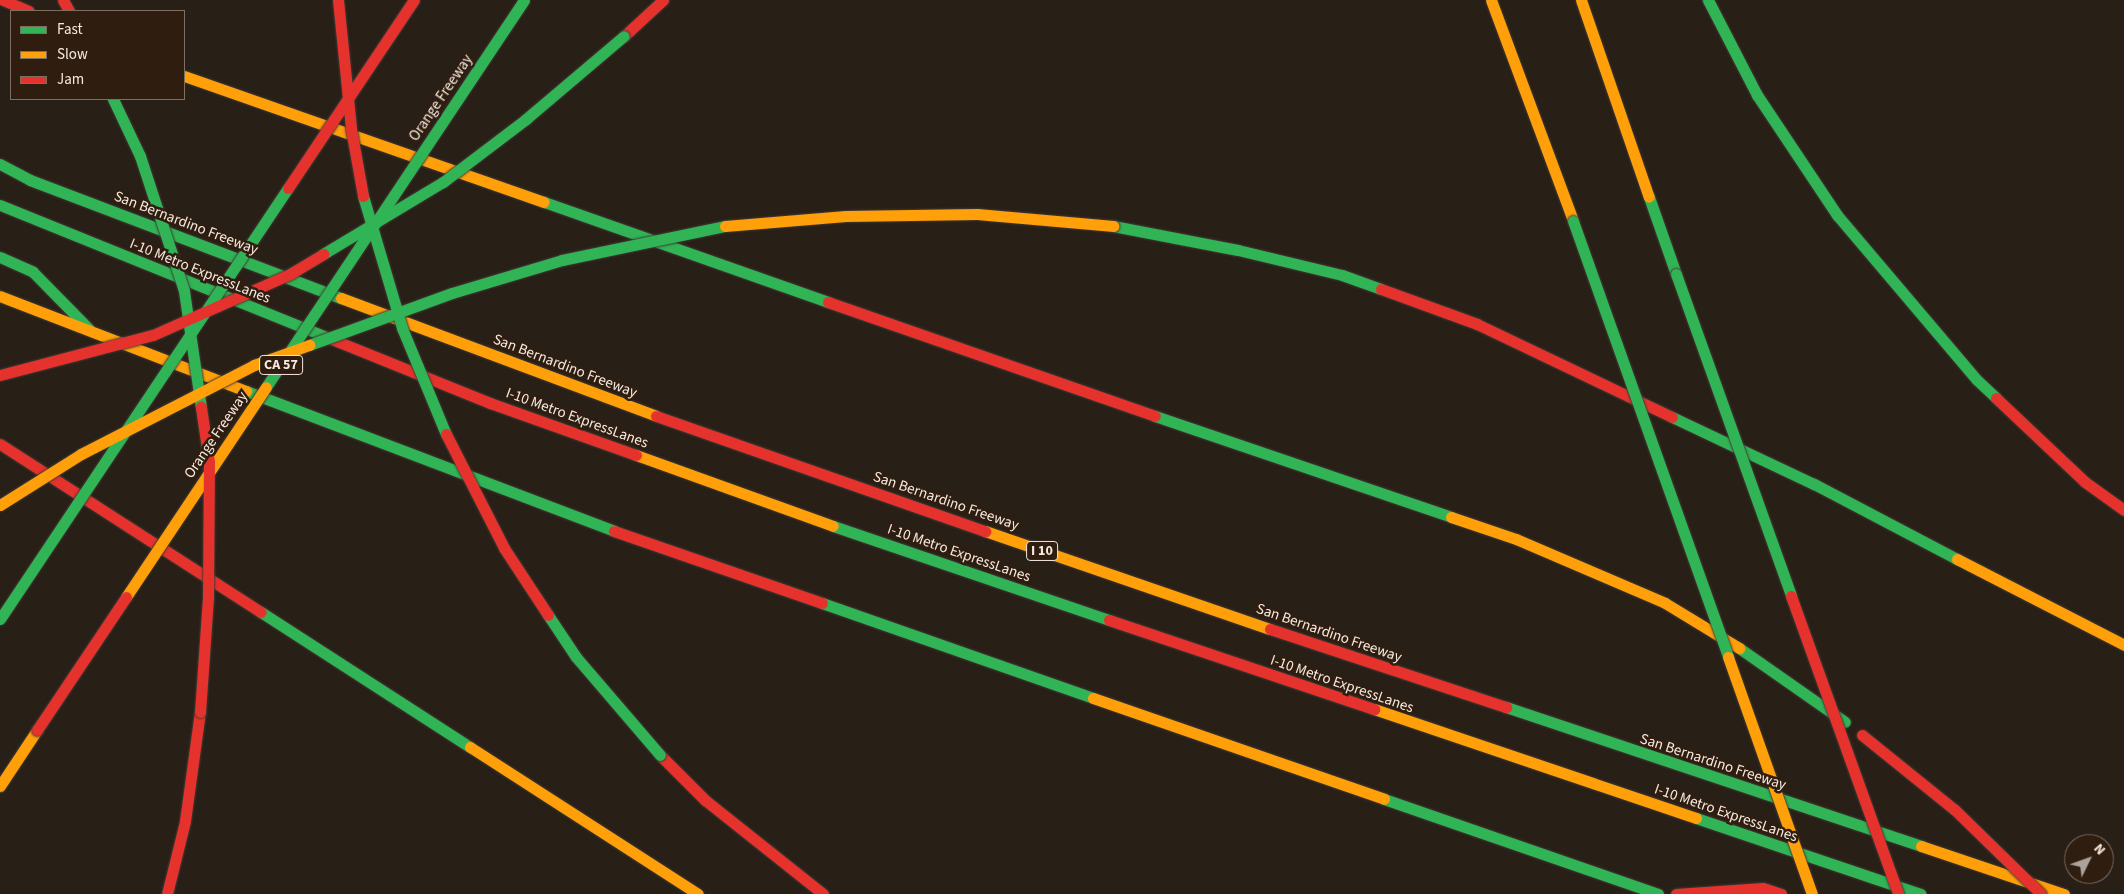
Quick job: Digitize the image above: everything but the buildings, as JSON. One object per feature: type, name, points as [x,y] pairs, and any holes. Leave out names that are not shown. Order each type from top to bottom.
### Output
[{"type":"highway","points":[[3,0],[27,10]]},
{"type":"highway","points":[[338,0],[350,129],[368,216],[402,328],[443,429],[504,548],[576,656],[660,755],[705,800],[822,894]]},
{"type":"highway","points":[[0,619],[414,0]]},
{"type":"highway","name":"Orange Freeway","points":[[0,786],[524,0]]},
{"type":"highway","points":[[0,375],[153,335],[290,274],[442,182],[526,119],[624,36],[663,0]]},
{"type":"highway","points":[[1491,0],[1573,221],[1812,894]]},
{"type":"highway","points":[[1581,0],[1676,274],[1898,894]]},
{"type":"highway","points":[[1708,0],[1757,95],[1837,215],[1977,380],[2085,482],[2124,510]]},
{"type":"highway","points":[[185,76],[1057,383],[1516,539],[1665,603],[1766,664],[1862,735],[1955,810],[2041,894]]},
{"type":"highway","points":[[113,100],[140,156],[184,291],[208,462],[208,598],[200,712],[185,821],[167,894]]},
{"type":"highway","points":[[0,151],[30,180]]},
{"type":"highway","name":"San Bernardino Freeway","points":[[0,164],[30,180],[622,404],[1149,588],[2064,894]]},
{"type":"highway","name":"I-10 Metro ExpressLanes","points":[[0,205],[537,420],[893,547],[1921,894]]},
{"type":"highway","points":[[0,505],[81,454],[254,366],[452,293],[562,260],[717,227],[846,216],[977,214],[1114,226],[1238,250],[1342,275],[1477,324],[1814,484],[2124,645]]},
{"type":"highway","points":[[0,256],[33,272],[96,335]]},
{"type":"highway","points":[[0,296],[96,335],[596,525],[1658,894]]},
{"type":"highway","points":[[0,444],[698,894]]},
{"type":"highway","points":[[1676,894],[1763,888],[1781,894]]},
{"type":"traffic: fast","points":[[266,387],[524,0]]},
{"type":"traffic: fast","points":[[1708,0],[1757,95],[1837,215],[1977,380],[1996,398]]},
{"type":"traffic: fast","points":[[323,254],[443,182],[526,119],[624,36]]},
{"type":"traffic: fast","points":[[113,100],[140,156],[184,291],[201,407]]},
{"type":"traffic: fast","points":[[0,164],[30,180],[341,298]]},
{"type":"traffic: fast","points":[[0,619],[288,188]]},
{"type":"traffic: fast","points":[[363,196],[402,328],[446,434]]},
{"type":"traffic: fast","points":[[1649,197],[1676,274]]},
{"type":"traffic: fast","points":[[544,202],[828,302]]},
{"type":"traffic: fast","points":[[0,205],[329,338]]},
{"type":"traffic: fast","points":[[1573,221],[1728,657]]},
{"type":"traffic: fast","points":[[309,345],[452,293],[562,260],[725,226]]},
{"type":"traffic: fast","points":[[1113,226],[1238,250],[1342,275],[1381,289]]},
{"type":"traffic: fast","points":[[0,257],[33,272],[89,329]]},
{"type":"traffic: fast","points":[[1676,274],[1791,596]]},
{"type":"traffic: fast","points":[[246,391],[614,531]]},
{"type":"traffic: fast","points":[[1155,416],[1451,517]]},
{"type":"traffic: fast","points":[[1672,417],[1814,484],[1957,559]]},
{"type":"traffic: fast","points":[[833,526],[1109,620]]},
{"type":"traffic: fast","points":[[822,603],[1093,698]]},
{"type":"traffic: fast","points":[[261,612],[470,747]]},
{"type":"traffic: fast","points":[[548,615],[576,657],[660,755]]},
{"type":"traffic: fast","points":[[1739,648],[1845,722]]},
{"type":"traffic: fast","points":[[1506,707],[1921,846]]},
{"type":"traffic: fast","points":[[1384,799],[1658,894]]},
{"type":"traffic: fast","points":[[1696,818],[1921,894]]},
{"type":"traffic: slow","points":[[1491,0],[1573,221]]},
{"type":"traffic: slow","points":[[1581,0],[1649,197]]},
{"type":"traffic: slow","points":[[185,76],[544,202]]},
{"type":"traffic: slow","points":[[725,226],[846,216],[977,214],[1113,226]]},
{"type":"traffic: slow","points":[[0,296],[246,391]]},
{"type":"traffic: slow","points":[[341,298],[656,416]]},
{"type":"traffic: slow","points":[[0,505],[81,454],[254,365],[309,345]]},
{"type":"traffic: slow","points":[[126,597],[266,387]]},
{"type":"traffic: slow","points":[[636,455],[833,526]]},
{"type":"traffic: slow","points":[[1451,517],[1516,539],[1665,603],[1739,648]]},
{"type":"traffic: slow","points":[[985,531],[1270,629]]},
{"type":"traffic: slow","points":[[1957,559],[2124,645]]},
{"type":"traffic: slow","points":[[1728,657],[1812,894]]},
{"type":"traffic: slow","points":[[1093,698],[1384,799]]},
{"type":"traffic: slow","points":[[1374,709],[1696,818]]},
{"type":"traffic: slow","points":[[0,786],[37,730]]},
{"type":"traffic: slow","points":[[470,747],[698,894]]},
{"type":"traffic: slow","points":[[1921,846],[2064,894]]},
{"type":"traffic: jam","points":[[3,0],[27,10]]},
{"type":"traffic: jam","points":[[63,0],[68,10]]},
{"type":"traffic: jam","points":[[338,0],[351,129],[363,196]]},
{"type":"traffic: jam","points":[[288,188],[414,0]]},
{"type":"traffic: jam","points":[[624,36],[663,0]]},
{"type":"traffic: jam","points":[[0,375],[153,335],[290,274],[323,254]]},
{"type":"traffic: jam","points":[[1381,289],[1477,324],[1672,417]]},
{"type":"traffic: jam","points":[[828,302],[1155,416]]},
{"type":"traffic: jam","points":[[329,338],[490,403],[636,455]]},
{"type":"traffic: jam","points":[[1996,398],[2085,482],[2124,510]]},
{"type":"traffic: jam","points":[[200,712],[208,598],[209,462],[201,407]]},
{"type":"traffic: jam","points":[[656,416],[985,531]]},
{"type":"traffic: jam","points":[[446,434],[504,548],[548,615]]},
{"type":"traffic: jam","points":[[0,444],[261,612]]},
{"type":"traffic: jam","points":[[614,531],[822,603]]},
{"type":"traffic: jam","points":[[1791,596],[1898,894]]},
{"type":"traffic: jam","points":[[37,730],[126,597]]},
{"type":"traffic: jam","points":[[1109,620],[1374,709]]},
{"type":"traffic: jam","points":[[1270,629],[1506,707]]},
{"type":"traffic: jam","points":[[167,894],[185,821],[200,712]]},
{"type":"traffic: jam","points":[[1862,735],[1955,810],[2041,894]]},
{"type":"traffic: jam","points":[[660,755],[705,800],[823,894]]},
{"type":"traffic: jam","points":[[1676,894],[1763,888],[1781,894]]}]
